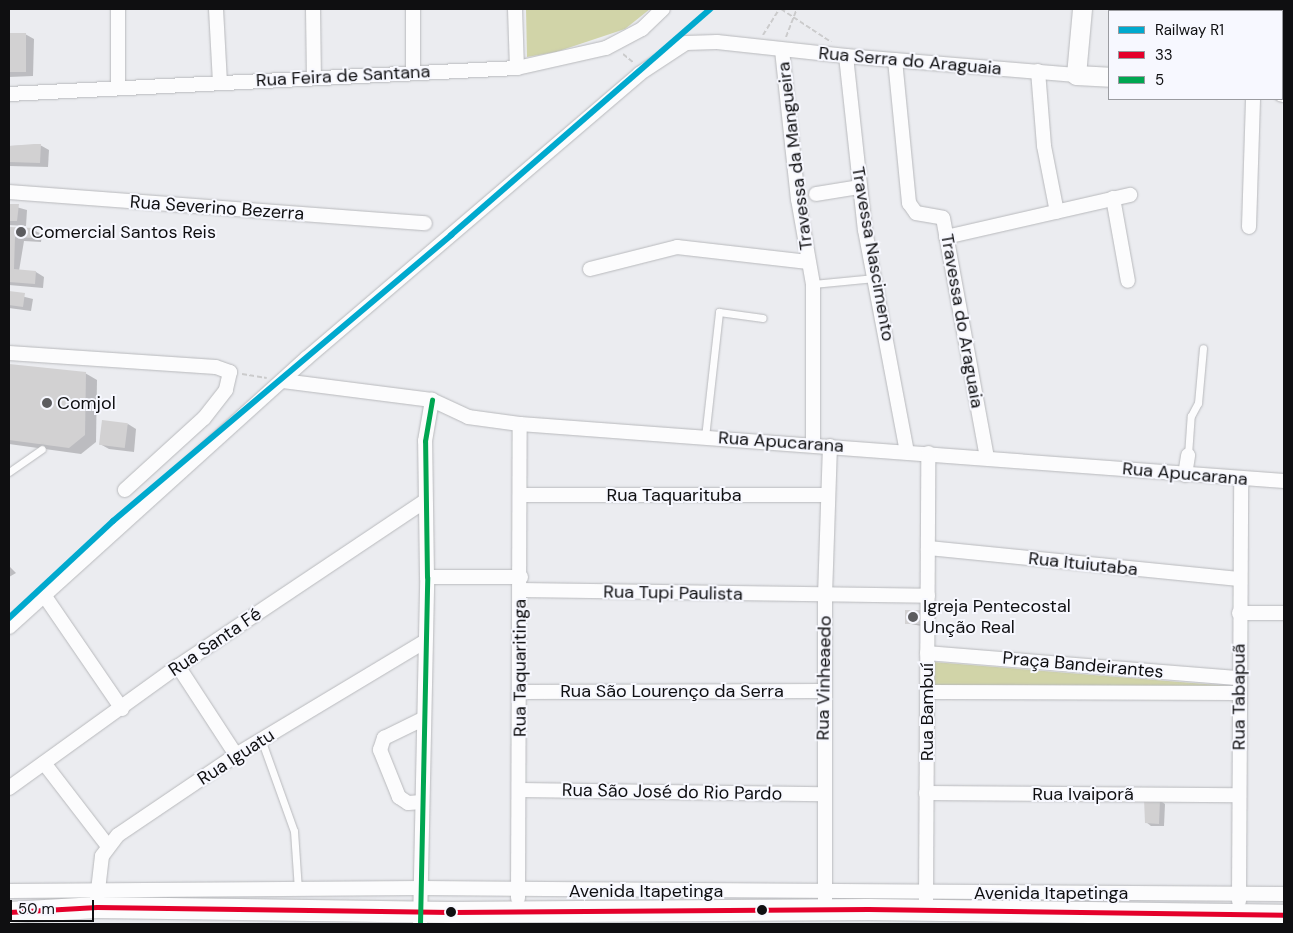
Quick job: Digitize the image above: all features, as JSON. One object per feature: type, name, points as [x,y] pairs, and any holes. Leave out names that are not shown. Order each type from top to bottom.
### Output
[{"type":"main road","name":"Avenida Itapetinga","points":[[9,912],[97,899],[284,917],[420,918],[518,901],[566,918],[614,918],[825,901],[926,901],[1036,918],[1284,915]]},
{"type":"main road","points":[[1146,924],[1160,921],[1228,921],[1239,915]]},
{"type":"street","points":[[118,9],[118,87]]},
{"type":"street","points":[[216,9],[220,83]]},
{"type":"street","points":[[313,9],[314,77]]},
{"type":"street","points":[[413,9],[413,71]]},
{"type":"street","points":[[515,9],[517,68]]},
{"type":"street","name":"Rua Feira de Santana","points":[[9,94],[413,71],[517,68],[593,53],[615,44],[642,29],[663,9]]},
{"type":"street","points":[[1076,74],[1082,9]]},
{"type":"street","points":[[1233,9],[1248,10]]},
{"type":"street","name":"Rua Serra do Araguaia","points":[[9,627],[283,381],[651,66],[686,43],[710,42],[846,56],[1108,77]]},
{"type":"street","name":"Travessa da Mangueira","points":[[782,50],[808,262],[813,284],[813,444]]},
{"type":"street","name":"Travessa Nascimento","points":[[846,56],[859,187],[907,452]]},
{"type":"street","name":"Travessa do Araguaia","points":[[895,60],[909,203],[916,213],[943,218],[987,458]]},
{"type":"street","points":[[1038,71],[1044,146],[1057,212]]},
{"type":"street","points":[[1249,227],[1253,100]]},
{"type":"street","points":[[816,194],[859,187]]},
{"type":"street","name":"Rua Severino Bezerra","points":[[9,192],[425,223]]},
{"type":"street","points":[[946,237],[1130,195]]},
{"type":"street","points":[[1112,198],[1128,281]]},
{"type":"street","name":"Travessa da Mangueira","points":[[590,269],[677,247],[702,248],[727,254],[808,262]]},
{"type":"street","points":[[9,353],[216,367],[230,372],[226,390],[204,418],[125,490]]},
{"type":"street","name":"Rua Apucarana","points":[[283,381],[432,400],[468,417],[520,424],[813,444],[1186,475],[1284,481]]},
{"type":"street","points":[[420,918],[424,642],[427,577],[424,441],[432,400]]},
{"type":"street","name":"Rua Taquaritinga","points":[[518,901],[520,790],[520,424]]},
{"type":"street","name":"Rua Vinheaedo","points":[[825,901],[823,794],[825,596],[830,446]]},
{"type":"street","name":"Rua Bambuí","points":[[926,901],[928,453]]},
{"type":"street","points":[[1186,475],[1188,455]]},
{"type":"street","name":"Rua Tabapuã","points":[[1239,915],[1239,579],[1241,479]]},
{"type":"street","name":"Rua Taquarituba","points":[[521,495],[828,495]]},
{"type":"street","name":"Rua Santa Fé","points":[[9,788],[178,666],[425,502]]},
{"type":"street","name":"Rua Ituiutaba","points":[[928,548],[1239,579]]},
{"type":"street","name":"Rua Tupi Paulista","points":[[427,577],[520,583],[825,596],[928,596]]},
{"type":"street","points":[[44,595],[122,708]]},
{"type":"street","points":[[1239,613],[1284,613]]},
{"type":"street","name":"Rua Iguatu","points":[[97,899],[100,863],[108,846],[118,835],[261,739],[424,642]]},
{"type":"street","name":"Praça Bandeirantes","points":[[927,653],[1239,678]]},
{"type":"street","points":[[178,666],[236,755]]},
{"type":"street","name":"Rua São Lourenço da Serra","points":[[520,692],[824,691]]},
{"type":"street","name":"Praça Bandeirantes","points":[[927,692],[1239,693]]},
{"type":"street","points":[[422,802],[408,803],[399,797],[380,750],[384,738],[423,720]]},
{"type":"street","points":[[44,763],[108,846]]},
{"type":"street","name":"Rua São José do Rio Pardo","points":[[520,790],[823,794]]},
{"type":"street","name":"Rua Ivaiporã","points":[[926,794],[1239,795]]},
{"type":"street","name":"Avenida Itapetinga","points":[[9,891],[97,899],[298,889],[421,888],[518,901],[825,901]]},
{"type":"street","name":"Avenida Itapetinga","points":[[926,901],[1239,893],[1284,894]]},
{"type":"lane","points":[[813,284],[875,278]]},
{"type":"lane","points":[[705,437],[719,312],[763,318]]},
{"type":"lane","points":[[1188,455],[1191,416],[1198,403],[1203,348]]},
{"type":"lane","points":[[9,472],[42,449]]},
{"type":"lane","points":[[261,739],[294,831],[298,889]]},
{"type":"path","points":[[755,47],[780,9],[794,16],[846,56]]},
{"type":"path","points":[[782,50],[797,9]]},
{"type":"path","points":[[615,44],[630,61],[651,66]]},
{"type":"path","points":[[230,372],[283,381]]},
{"type":"green space","points":[[526,9],[650,9],[625,29],[556,52],[527,57]]},
{"type":"green space","points":[[934,662],[1230,686],[933,688]]},
{"type":"building","points":[[9,33],[26,33],[26,72],[9,72]]},
{"type":"building","points":[[41,144],[40,163],[9,162],[9,146]]},
{"type":"building","points":[[9,204],[19,204],[17,221],[9,221]]},
{"type":"building","points":[[9,227],[34,228],[33,238],[15,237],[14,269],[36,271],[35,284],[9,282]]},
{"type":"building","points":[[9,291],[25,293],[23,307],[9,305]]},
{"type":"building","name":"Comjol","points":[[9,364],[86,372],[85,435],[69,448],[9,440]]},
{"type":"building","points":[[102,420],[128,423],[125,448],[99,445]]},
{"type":"building","name":"Igreja Pentecostal Unção Real","points":[[905,610],[921,610],[921,624],[905,624]]},
{"type":"building","points":[[1144,799],[1160,799],[1159,824],[1145,823]]},
{"type":"rail line","name":"R1","points":[[9,618],[113,521],[451,235],[710,9]]},
{"type":"transit line","name":"5","points":[[420,924],[427,577],[425,441],[432,400]]},
{"type":"transit line","name":"33","points":[[9,912],[97,907],[451,912],[868,909],[1284,915]]},
{"type":"place","name":"Comercial Santos Reis","points":[[21,232]]},
{"type":"place","name":"Comjol","points":[[47,403]]},
{"type":"place","name":"Igreja Pentecostal Unção Real","points":[[913,617]]}]
